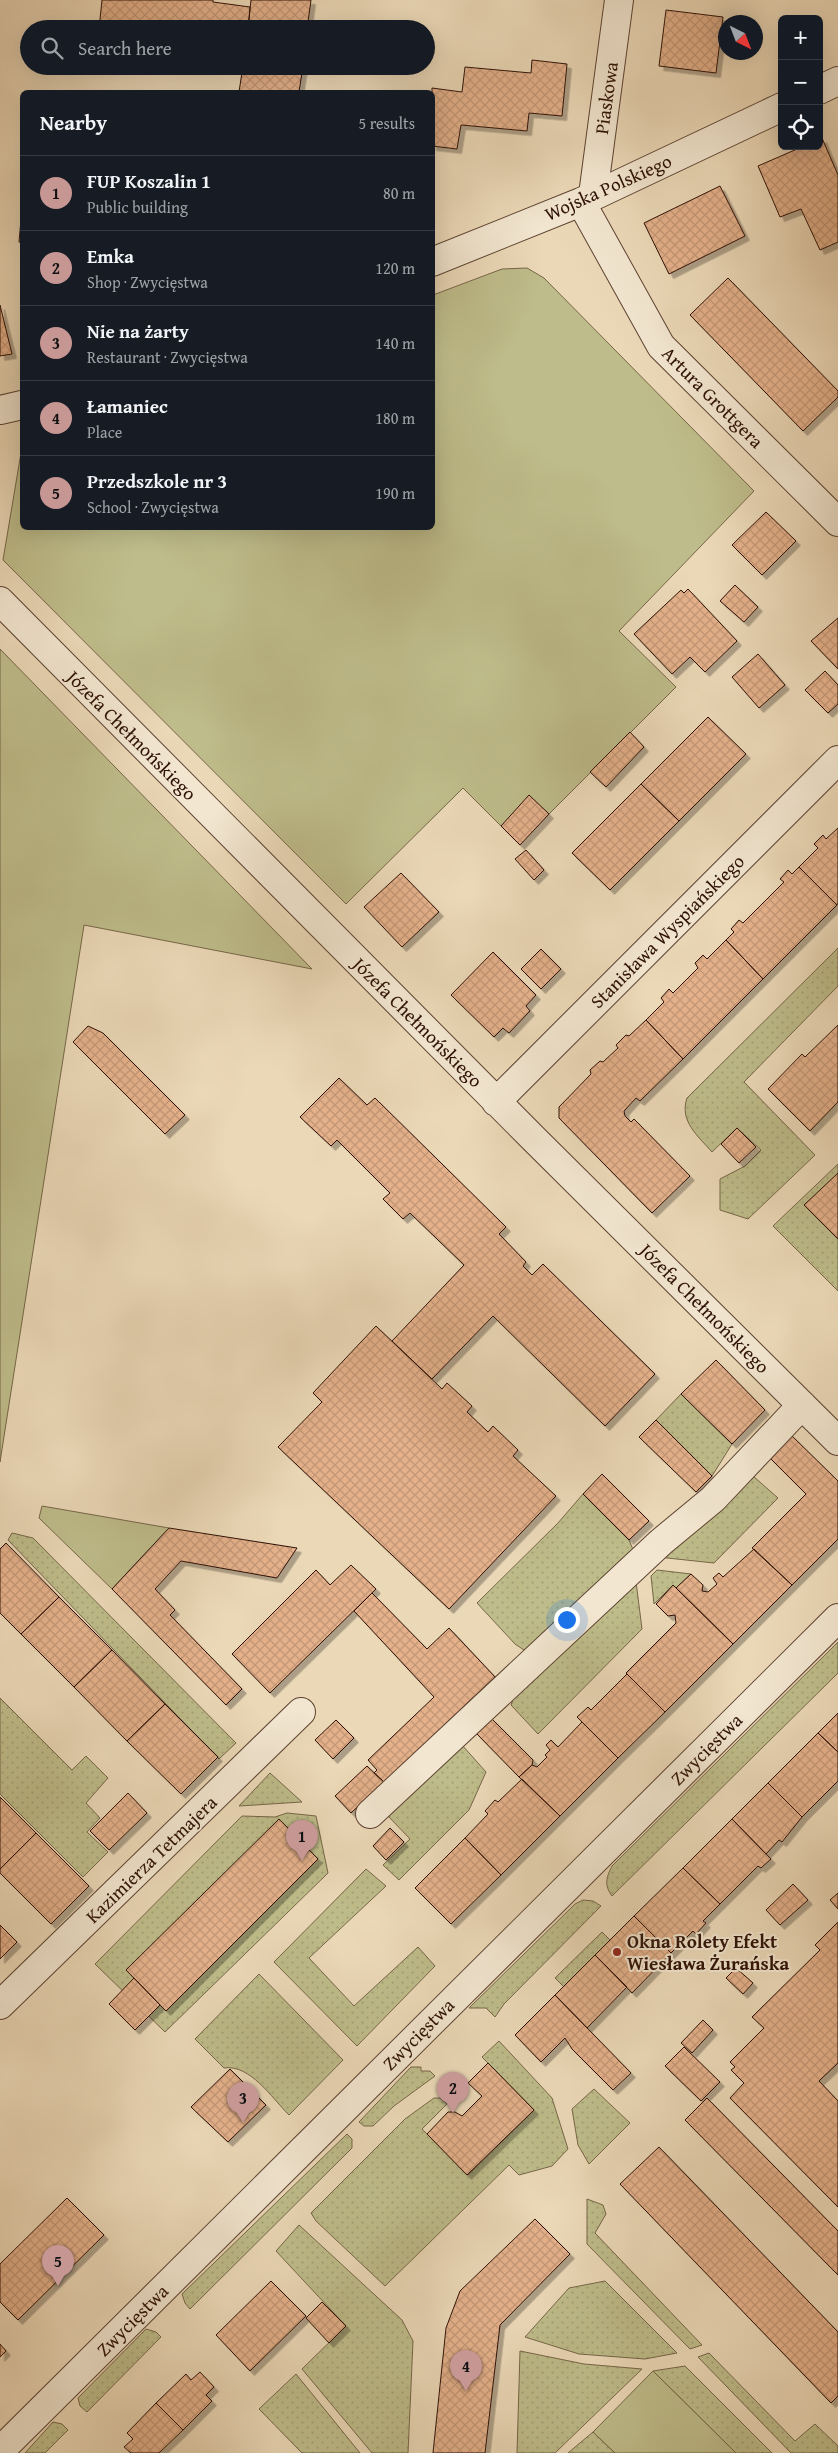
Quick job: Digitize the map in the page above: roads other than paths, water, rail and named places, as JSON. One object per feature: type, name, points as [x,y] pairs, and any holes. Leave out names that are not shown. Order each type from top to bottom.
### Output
[{"type":"street","name":"Piaskowa","points":[[587,198],[619,0]]},
{"type":"street","points":[[823,88],[838,81]]},
{"type":"street","name":"Wojska Polskiego","points":[[435,261],[587,198],[778,109]]},
{"type":"street","name":"Artura Grottgera","points":[[587,198],[661,346],[838,522]]},
{"type":"street","name":"Józefa Chełmońskiego","points":[[0,601],[496,1102],[838,1441]]},
{"type":"street","name":"Stanisława Wyspiańskiego","points":[[496,1102],[838,760]]},
{"type":"street","points":[[370,1814],[661,1542],[713,1499],[802,1405]]},
{"type":"street","name":"Zwycięstwa","points":[[3,2441],[838,1618]]},
{"type":"street","name":"Kazimierza Tetmajera","points":[[0,2005],[301,1712]]},
{"type":"place","name":"FUP Koszalin 1","points":[[302,1861]]},
{"type":"place","name":"Okna Rolety Efekt Wiesława Żurańska","points":[[617,1952]]},
{"type":"place","name":"Emka","points":[[453,2113]]},
{"type":"place","name":"Nie na żarty","points":[[243,2123]]},
{"type":"place","name":"Przedszkole nr 3","points":[[58,2286]]},
{"type":"place","name":"Łamaniec","points":[[466,2391]]}]
